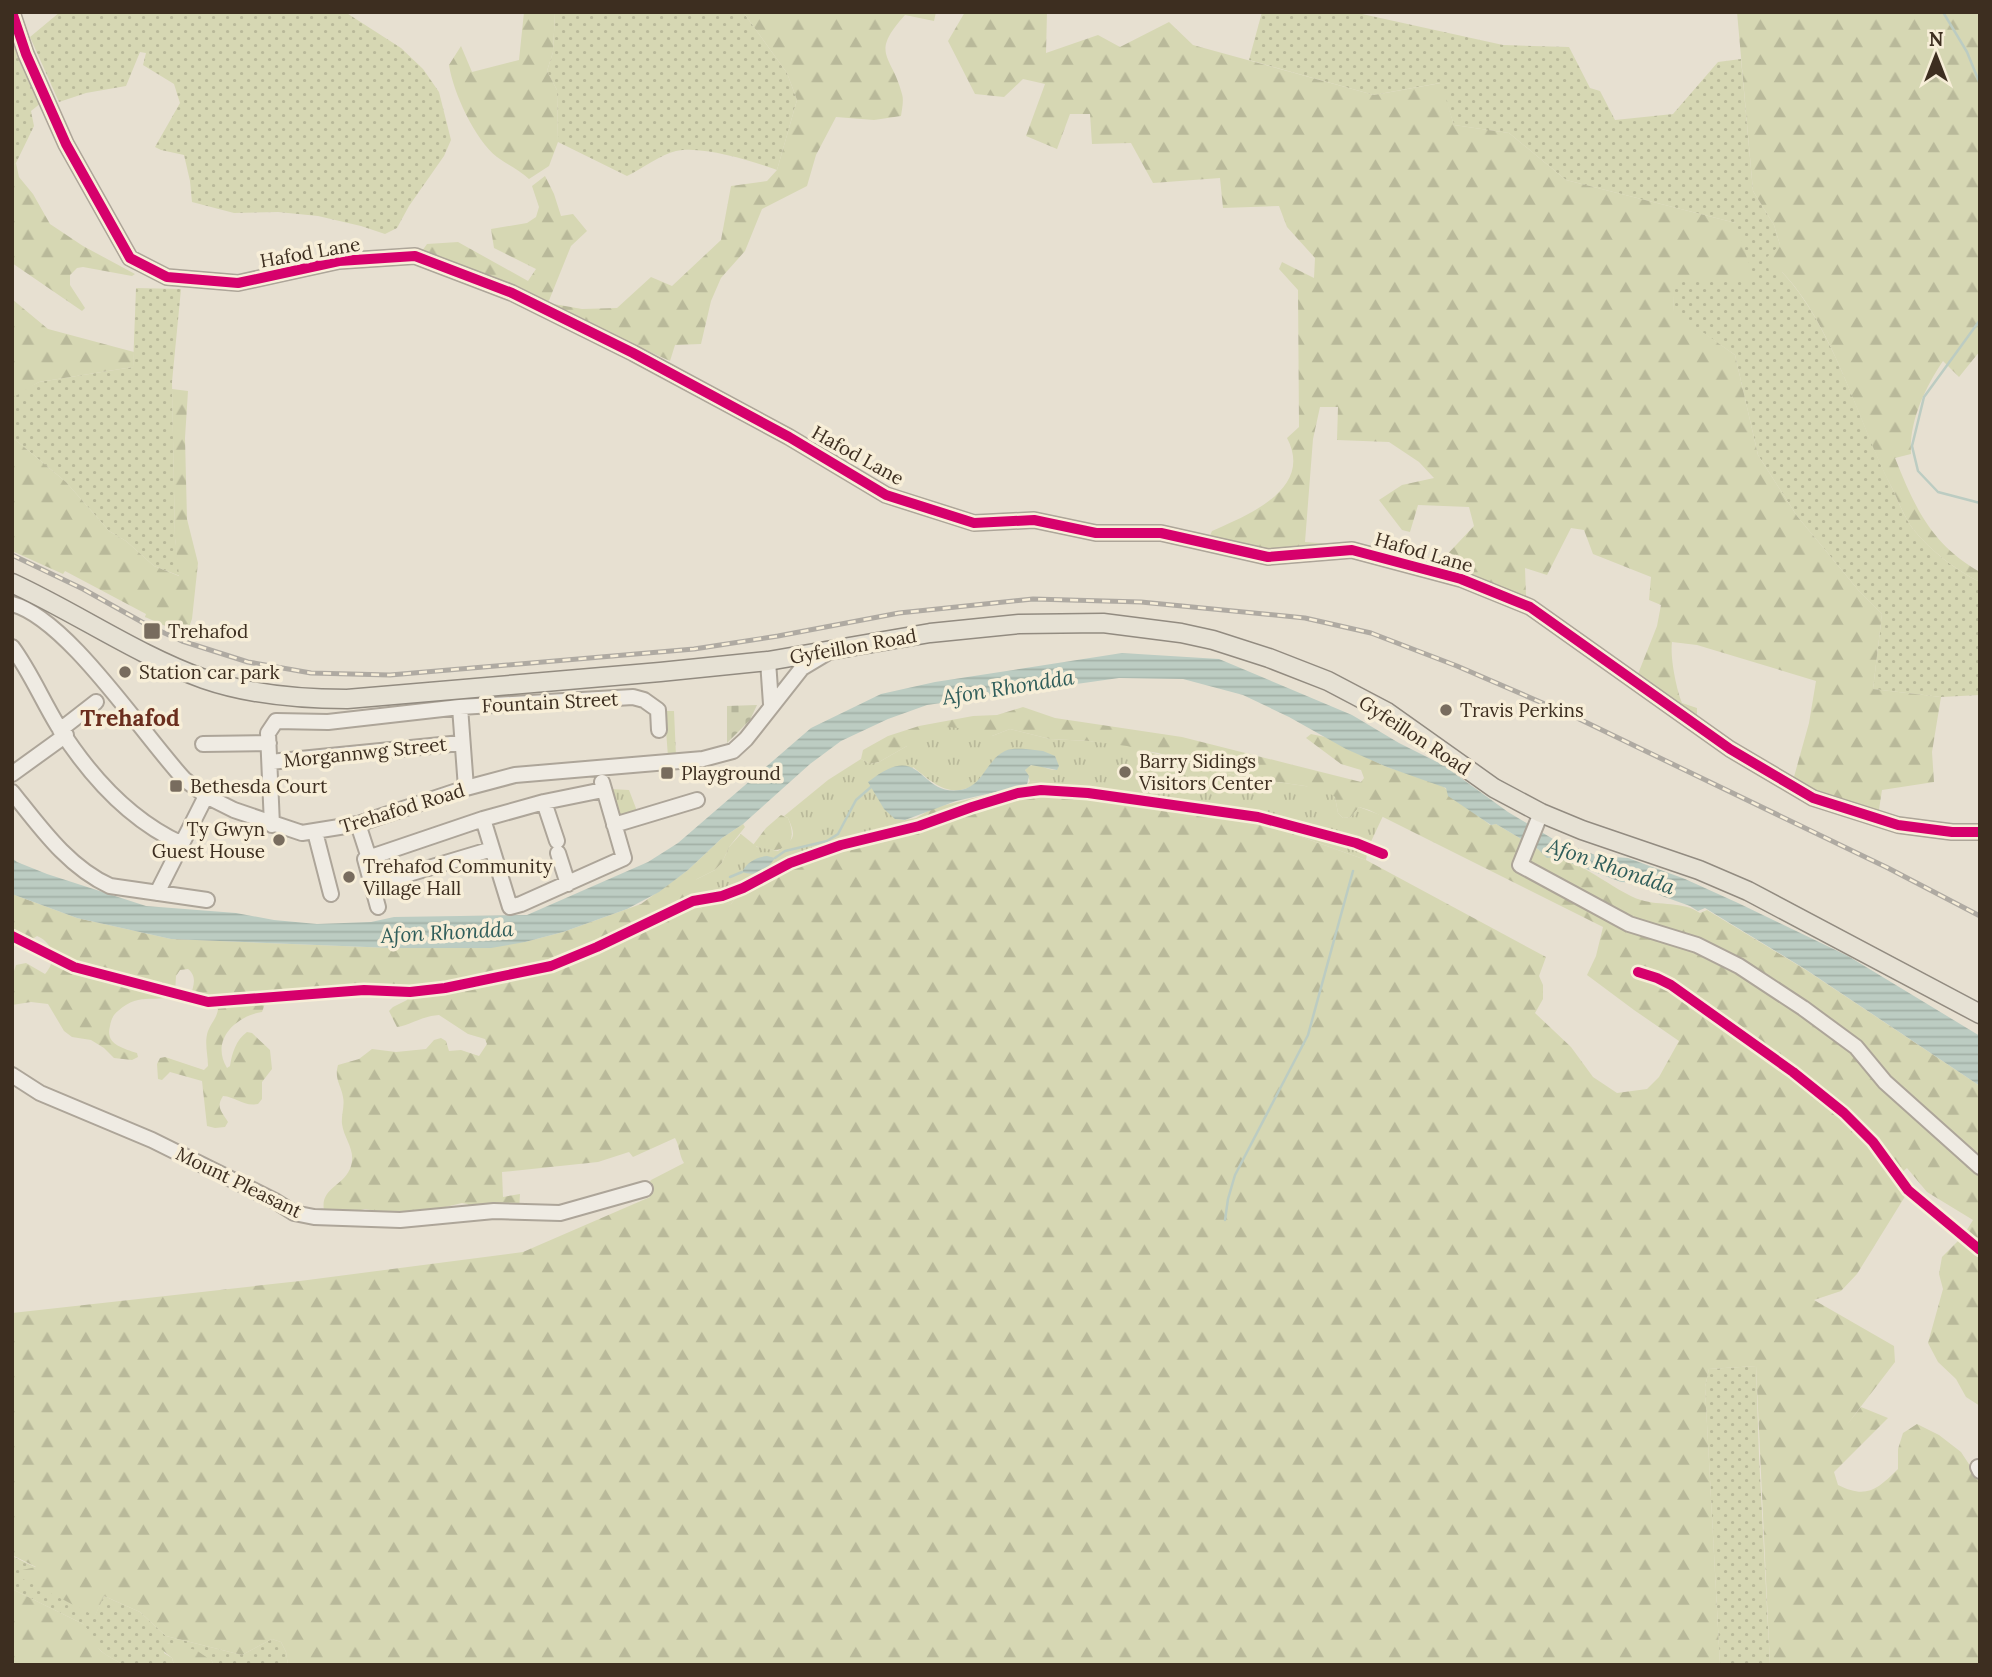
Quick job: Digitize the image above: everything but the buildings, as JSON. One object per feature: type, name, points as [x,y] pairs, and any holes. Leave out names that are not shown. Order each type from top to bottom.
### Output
[{"type":"main road","name":"Gyfeillon Road","points":[[12,583],[178,669],[234,687],[288,697],[347,699],[660,673],[768,660],[965,629],[1062,622],[1142,627],[1213,640],[1269,658],[1351,693],[1387,712],[1538,819],[1699,870],[1748,891],[1980,1014]]},
{"type":"street","name":"Hafod Lane","points":[[12,12],[26,54],[66,144],[130,258],[167,278],[238,283],[339,261],[415,256],[512,293],[633,353],[789,437],[886,495],[974,523],[1034,520],[1096,533],[1161,533],[1268,557],[1352,550],[1461,579],[1530,607],[1730,749],[1813,798],[1898,825],[1952,832],[1980,832]]},
{"type":"street","name":"Trehafod Road","points":[[12,604],[34,613],[68,641],[184,779],[206,796],[233,810],[302,833],[358,824],[466,788],[515,775],[703,759],[733,751],[746,739],[802,668],[835,649]]},
{"type":"street","points":[[12,646],[27,666],[36,687],[63,732],[95,777],[128,811],[158,833],[182,844]]},
{"type":"street","points":[[768,660],[771,704]]},
{"type":"street","name":"Fountain Street","points":[[460,707],[633,697],[644,700],[658,710],[659,730]]},
{"type":"street","points":[[12,774],[96,702]]},
{"type":"street","points":[[272,825],[268,733],[275,721],[328,722],[460,707],[466,788]]},
{"type":"street","points":[[203,744],[269,743]]},
{"type":"street","name":"Morgannwg Street","points":[[270,762],[461,743]]},
{"type":"street","points":[[483,819],[510,907],[568,884],[624,858],[603,790],[601,768]]},
{"type":"street","points":[[367,859],[483,819],[544,802],[603,790]]},
{"type":"street","points":[[12,792],[46,834],[83,871],[110,886],[207,900]]},
{"type":"street","points":[[157,893],[206,796]]},
{"type":"street","points":[[614,825],[697,800]]},
{"type":"street","points":[[544,802],[568,884]]},
{"type":"street","points":[[1538,819],[1520,864],[1629,925],[1707,950],[1803,1007],[1856,1047],[1885,1082],[1980,1167]]},
{"type":"street","points":[[358,824],[378,907]]},
{"type":"street","points":[[316,832],[331,894]]},
{"type":"street","points":[[372,885],[492,849]]},
{"type":"street","name":"Mount Pleasant","points":[[12,1075],[40,1093],[163,1144],[294,1213],[314,1217],[371,1221],[494,1211],[560,1213],[645,1189]]},
{"type":"green space","points":[[60,12],[345,12],[401,48],[423,69],[439,92],[451,140],[444,156],[397,228],[385,234],[318,216],[278,212],[234,213],[192,202],[184,155],[155,147],[180,103],[174,84],[143,65],[146,53],[140,52],[126,86],[86,93],[59,102],[30,37]]},
{"type":"green space","points":[[524,12],[555,12],[553,52],[547,71],[557,90],[558,142],[549,166],[529,179],[497,157],[473,128],[460,101],[449,65],[461,46],[472,72],[519,60]]},
{"type":"green space","points":[[555,12],[743,12],[787,73],[797,100],[777,170],[727,155],[687,150],[664,155],[627,176],[558,142],[557,90],[547,71],[553,52]]},
{"type":"green space","points":[[743,12],[936,12],[934,21],[905,15],[888,39],[886,54],[903,96],[901,116],[874,120],[836,117],[816,155],[807,186],[762,209],[745,251],[721,278],[711,301],[701,344],[675,345],[670,361],[566,314],[420,254],[427,244],[458,242],[528,281],[536,269],[494,248],[491,229],[527,223],[536,217],[539,207],[532,186],[545,176],[561,216],[573,214],[587,231],[571,246],[548,303],[582,309],[617,308],[651,277],[672,286],[721,240],[731,186],[767,181],[777,170],[797,100],[787,73]]},
{"type":"green space","points":[[965,12],[1047,12],[1046,53],[1098,35],[1120,47],[1169,22],[1193,45],[1374,95],[1441,83],[1454,125],[1509,133],[1566,180],[1736,223],[1754,280],[1675,280],[1673,311],[1735,355],[1758,455],[1797,516],[1859,591],[1882,614],[1873,689],[1941,697],[1932,752],[1934,782],[1882,790],[1878,816],[1792,784],[1809,723],[1816,681],[1697,645],[1672,642],[1673,664],[1680,697],[1682,703],[1697,708],[1697,723],[1636,679],[1657,626],[1661,605],[1649,600],[1651,577],[1593,554],[1584,530],[1571,528],[1547,575],[1525,568],[1526,596],[1532,603],[1358,549],[1359,544],[1405,551],[1441,561],[1474,526],[1469,507],[1418,505],[1410,532],[1402,530],[1379,500],[1402,485],[1434,478],[1419,462],[1389,442],[1337,440],[1338,407],[1320,407],[1313,439],[1305,542],[1343,545],[1280,554],[1208,540],[1212,531],[1243,517],[1273,498],[1285,486],[1292,472],[1293,456],[1287,438],[1299,427],[1298,290],[1279,269],[1282,262],[1314,278],[1315,258],[1287,227],[1279,206],[1223,208],[1220,178],[1153,183],[1131,143],[1092,144],[1090,114],[1070,114],[1057,149],[1026,136],[1045,84],[1023,79],[1004,97],[975,94],[948,41]]},
{"type":"green space","points":[[1262,12],[1353,12],[1503,45],[1569,47],[1590,88],[1600,91],[1615,120],[1673,114],[1718,62],[1741,59],[1753,191],[1774,225],[1780,245],[1782,272],[1800,293],[1830,345],[1879,460],[1913,529],[1943,559],[1980,582],[1980,695],[1941,697],[1873,689],[1882,614],[1859,591],[1797,516],[1758,455],[1735,355],[1673,312],[1674,280],[1736,223],[1566,180],[1509,133],[1454,125],[1440,83],[1374,95],[1249,60]]},
{"type":"green space","points":[[1737,12],[1980,12],[1980,351],[1959,377],[1943,361],[1919,405],[1911,454],[1895,458],[1927,523],[1949,549],[1980,572],[1980,582],[1944,559],[1913,529],[1879,460],[1830,345],[1815,318],[1800,293],[1782,272],[1769,272],[1767,257],[1780,245],[1774,225],[1753,191]]},
{"type":"green space","points":[[12,34],[41,103],[31,111],[34,126],[12,166]]},
{"type":"green space","points":[[16,163],[19,177],[33,194],[50,224],[83,246],[135,274],[132,276],[77,268],[70,275],[70,285],[85,308],[82,311],[12,263],[12,166]]},
{"type":"green space","points":[[136,288],[181,289],[172,382],[175,538],[180,576],[154,566],[126,541],[109,531],[66,482],[12,437],[14,395],[39,382],[133,367]]},
{"type":"green space","points":[[12,299],[48,329],[134,352],[133,367],[39,382],[12,398]]},
{"type":"green space","points":[[172,389],[188,391],[185,438],[187,519],[198,563],[192,619],[186,635],[145,617],[146,614],[65,571],[63,574],[12,551],[12,437],[66,482],[109,531],[126,541],[154,566],[179,576],[175,538]]},
{"type":"green space","points":[[757,705],[750,720],[727,743],[727,706]]},
{"type":"green space","points":[[1023,707],[1055,718],[1182,737],[1361,782],[1364,778],[1361,770],[1341,764],[1306,738],[1311,734],[1325,737],[1387,767],[1440,784],[1490,825],[1496,824],[1547,857],[1582,867],[1641,900],[1679,905],[1700,913],[1707,910],[1806,970],[1980,1086],[1980,1406],[1966,1397],[1956,1379],[1938,1362],[1928,1343],[1943,1289],[1939,1274],[1942,1257],[1963,1236],[1973,1220],[1927,1192],[1907,1168],[1899,1175],[1909,1190],[1857,1274],[1841,1291],[1814,1300],[1894,1346],[1895,1362],[1846,1426],[1861,1407],[1888,1418],[1834,1472],[1838,1485],[1864,1492],[1884,1482],[1898,1469],[1898,1449],[1903,1433],[1917,1424],[1939,1435],[1961,1452],[1980,1481],[1980,1665],[1770,1665],[1756,1366],[1709,1369],[1705,1387],[1720,1665],[288,1665],[281,1642],[272,1639],[242,1655],[166,1636],[140,1612],[104,1596],[95,1616],[19,1577],[22,1570],[36,1567],[12,1555],[12,1313],[300,1281],[523,1252],[650,1197],[645,1189],[651,1180],[684,1163],[675,1138],[633,1157],[629,1152],[598,1162],[502,1172],[503,1197],[520,1194],[519,1210],[464,1214],[468,1204],[462,1203],[433,1210],[394,1214],[365,1209],[337,1216],[325,1215],[325,1199],[348,1173],[352,1160],[342,1124],[343,1100],[337,1078],[338,1065],[359,1059],[372,1049],[396,1052],[426,1049],[434,1040],[441,1038],[446,1041],[449,1051],[461,1050],[479,1056],[487,1044],[485,1039],[468,1034],[439,1015],[397,1027],[389,1011],[407,1000],[410,992],[364,990],[267,998],[262,1012],[243,1018],[228,1031],[222,1048],[227,1068],[237,1043],[247,1032],[252,1033],[270,1050],[272,1069],[262,1082],[262,1099],[253,1105],[223,1096],[221,1112],[228,1122],[225,1127],[207,1126],[202,1081],[170,1072],[162,1080],[158,1079],[157,1064],[160,1058],[165,1057],[204,1070],[208,1066],[207,1035],[218,1009],[212,1005],[194,1003],[190,998],[194,982],[191,972],[188,969],[180,970],[176,976],[175,994],[134,1001],[115,1014],[109,1032],[112,1041],[137,1053],[138,1057],[132,1060],[114,1058],[91,1040],[72,1037],[64,1031],[48,1004],[31,1002],[12,1005],[12,977],[16,965],[26,963],[45,974],[51,964],[52,953],[47,943],[37,936],[23,948],[12,945],[12,894],[77,918],[171,939],[392,948],[525,942],[563,932],[641,904],[688,870],[722,838],[743,824],[745,827],[729,847],[722,863],[715,870],[697,879],[688,897],[702,909],[731,904],[743,888],[790,863],[841,845],[892,833],[905,820],[916,818],[933,808],[1027,785],[1030,781],[1056,785],[1081,795],[1257,821],[1366,860],[1546,957],[1539,976],[1543,985],[1543,999],[1535,1013],[1571,1047],[1593,1077],[1617,1093],[1647,1089],[1659,1077],[1679,1041],[1587,975],[1596,956],[1603,927],[1369,810],[1359,807],[1351,817],[1343,818],[1338,813],[1335,797],[1305,786],[1242,777],[1158,753],[1089,741],[1050,739],[1010,729],[992,736],[907,746],[879,762],[870,764],[861,759],[863,750],[888,736],[919,726],[973,716],[997,715]]},
{"type":"green space","points":[[662,711],[674,711],[676,756],[668,757]]},
{"type":"green space","points":[[949,727],[983,731],[992,736],[1010,729],[1050,739],[1127,746],[1242,777],[1326,791],[1335,797],[1338,813],[1343,818],[1351,817],[1359,807],[1383,816],[1368,848],[1366,860],[1257,821],[1106,800],[1081,795],[1065,786],[1030,781],[1025,770],[1027,767],[1035,765],[1057,770],[1055,756],[993,770],[962,790],[939,786],[913,767],[895,819],[905,820],[892,833],[841,845],[790,863],[743,888],[731,904],[716,913],[702,909],[688,897],[688,888],[722,863],[729,847],[741,834],[757,847],[778,851],[791,840],[793,834],[788,818],[784,816],[828,780],[861,759],[870,764],[879,762],[907,746],[909,735]]},
{"type":"green space","points":[[610,789],[629,790],[637,811],[623,816],[616,811]]},
{"type":"green space","points":[[781,815],[788,818],[792,837],[789,843],[785,847],[771,850],[753,845],[766,828]]},
{"type":"green space","points":[[1756,1366],[1770,1665],[1720,1665],[1705,1387],[1709,1369]]},
{"type":"green space","points":[[12,1556],[37,1568],[95,1615],[104,1596],[140,1612],[166,1636],[242,1655],[272,1639],[281,1642],[288,1665],[213,1665],[212,1661],[167,1643],[164,1653],[172,1658],[174,1665],[124,1665],[95,1646],[83,1624],[12,1589]]},
{"type":"green space","points":[[12,1589],[83,1624],[101,1651],[124,1665],[12,1665]]},
{"type":"green space","points":[[167,1643],[196,1650],[212,1661],[213,1665],[174,1665],[172,1658],[160,1648]]},
{"type":"water","name":"Afon Rhondda","points":[[1122,653],[1219,659],[1352,715],[1443,765],[1508,812],[1553,839],[1598,856],[1628,858],[1685,879],[1848,956],[1980,1036],[1980,1086],[1805,969],[1705,908],[1698,911],[1638,883],[1621,882],[1555,857],[1547,858],[1538,849],[1496,824],[1491,825],[1448,796],[1446,788],[1346,749],[1243,695],[1183,679],[1119,678],[927,705],[888,719],[841,741],[810,764],[743,824],[722,838],[688,870],[659,892],[627,909],[563,932],[525,942],[491,948],[392,948],[171,939],[77,918],[12,894],[12,858],[47,874],[146,906],[236,913],[317,924],[371,922],[394,917],[527,915],[648,862],[678,843],[811,728],[881,694],[935,682]]},
{"type":"water","points":[[1026,749],[1055,756],[1059,766],[1057,770],[1031,765],[1025,770],[1029,776],[1027,785],[956,801],[905,820],[895,819],[884,809],[868,782],[886,770],[900,766],[910,767],[946,790],[960,790],[974,784],[993,760],[1005,751]]},
{"type":"water","points":[[767,856],[775,858],[765,869],[752,874],[742,872],[753,861]]},
{"type":"waterway","points":[[1943,12],[1967,52],[1980,84]]},
{"type":"waterway","points":[[1980,320],[1924,397],[1912,446],[1918,471],[1938,492],[1980,503]]},
{"type":"waterway","points":[[775,858],[785,851],[827,841],[838,834],[856,800],[871,787]]},
{"type":"waterway","points":[[1225,1220],[1235,1175],[1308,1035],[1353,871]]},
{"type":"waterway","points":[[730,877],[742,872]]},
{"type":"railway","points":[[12,555],[182,641],[248,662],[311,673],[390,675],[694,649],[899,613],[1033,599],[1141,602],[1305,618],[1371,633],[1457,666],[1575,717],[1888,868],[1980,916]]},
{"type":"cycle path","points":[[12,12],[26,54],[66,144],[130,258],[167,277],[238,283],[339,261],[415,256],[512,293],[633,353],[789,437],[886,495],[974,523],[1034,520],[1096,533],[1161,533],[1268,557],[1352,550],[1461,579],[1530,607],[1730,749],[1813,798],[1898,825],[1952,832],[1980,832]]},
{"type":"cycle path","points":[[12,936],[74,967],[208,1002],[364,990],[410,992],[445,988],[551,966],[693,901],[722,896],[743,888],[790,863],[841,845],[919,826],[1018,793],[1041,790],[1088,793],[1258,817],[1356,843],[1383,854]]},
{"type":"cycle path","points":[[1638,972],[1671,985],[1793,1072],[1844,1113],[1873,1142],[1908,1190],[1980,1250]]},
{"type":"place","name":"Trehafod","points":[[152,631]]},
{"type":"place","name":"Station car park","points":[[125,672]]},
{"type":"place","name":"Travis Perkins","points":[[1446,710]]},
{"type":"place","name":"Barry Sidings Visitors Center","points":[[1125,772]]},
{"type":"place","name":"Playground","points":[[667,773]]},
{"type":"place","name":"Bethesda Court","points":[[176,786]]},
{"type":"place","name":"Ty Gwyn Guest House","points":[[279,840]]},
{"type":"place","name":"Trehafod Community Village Hall","points":[[349,877]]},
{"type":"district","name":"Trehafod","points":[[130,717]]}]
